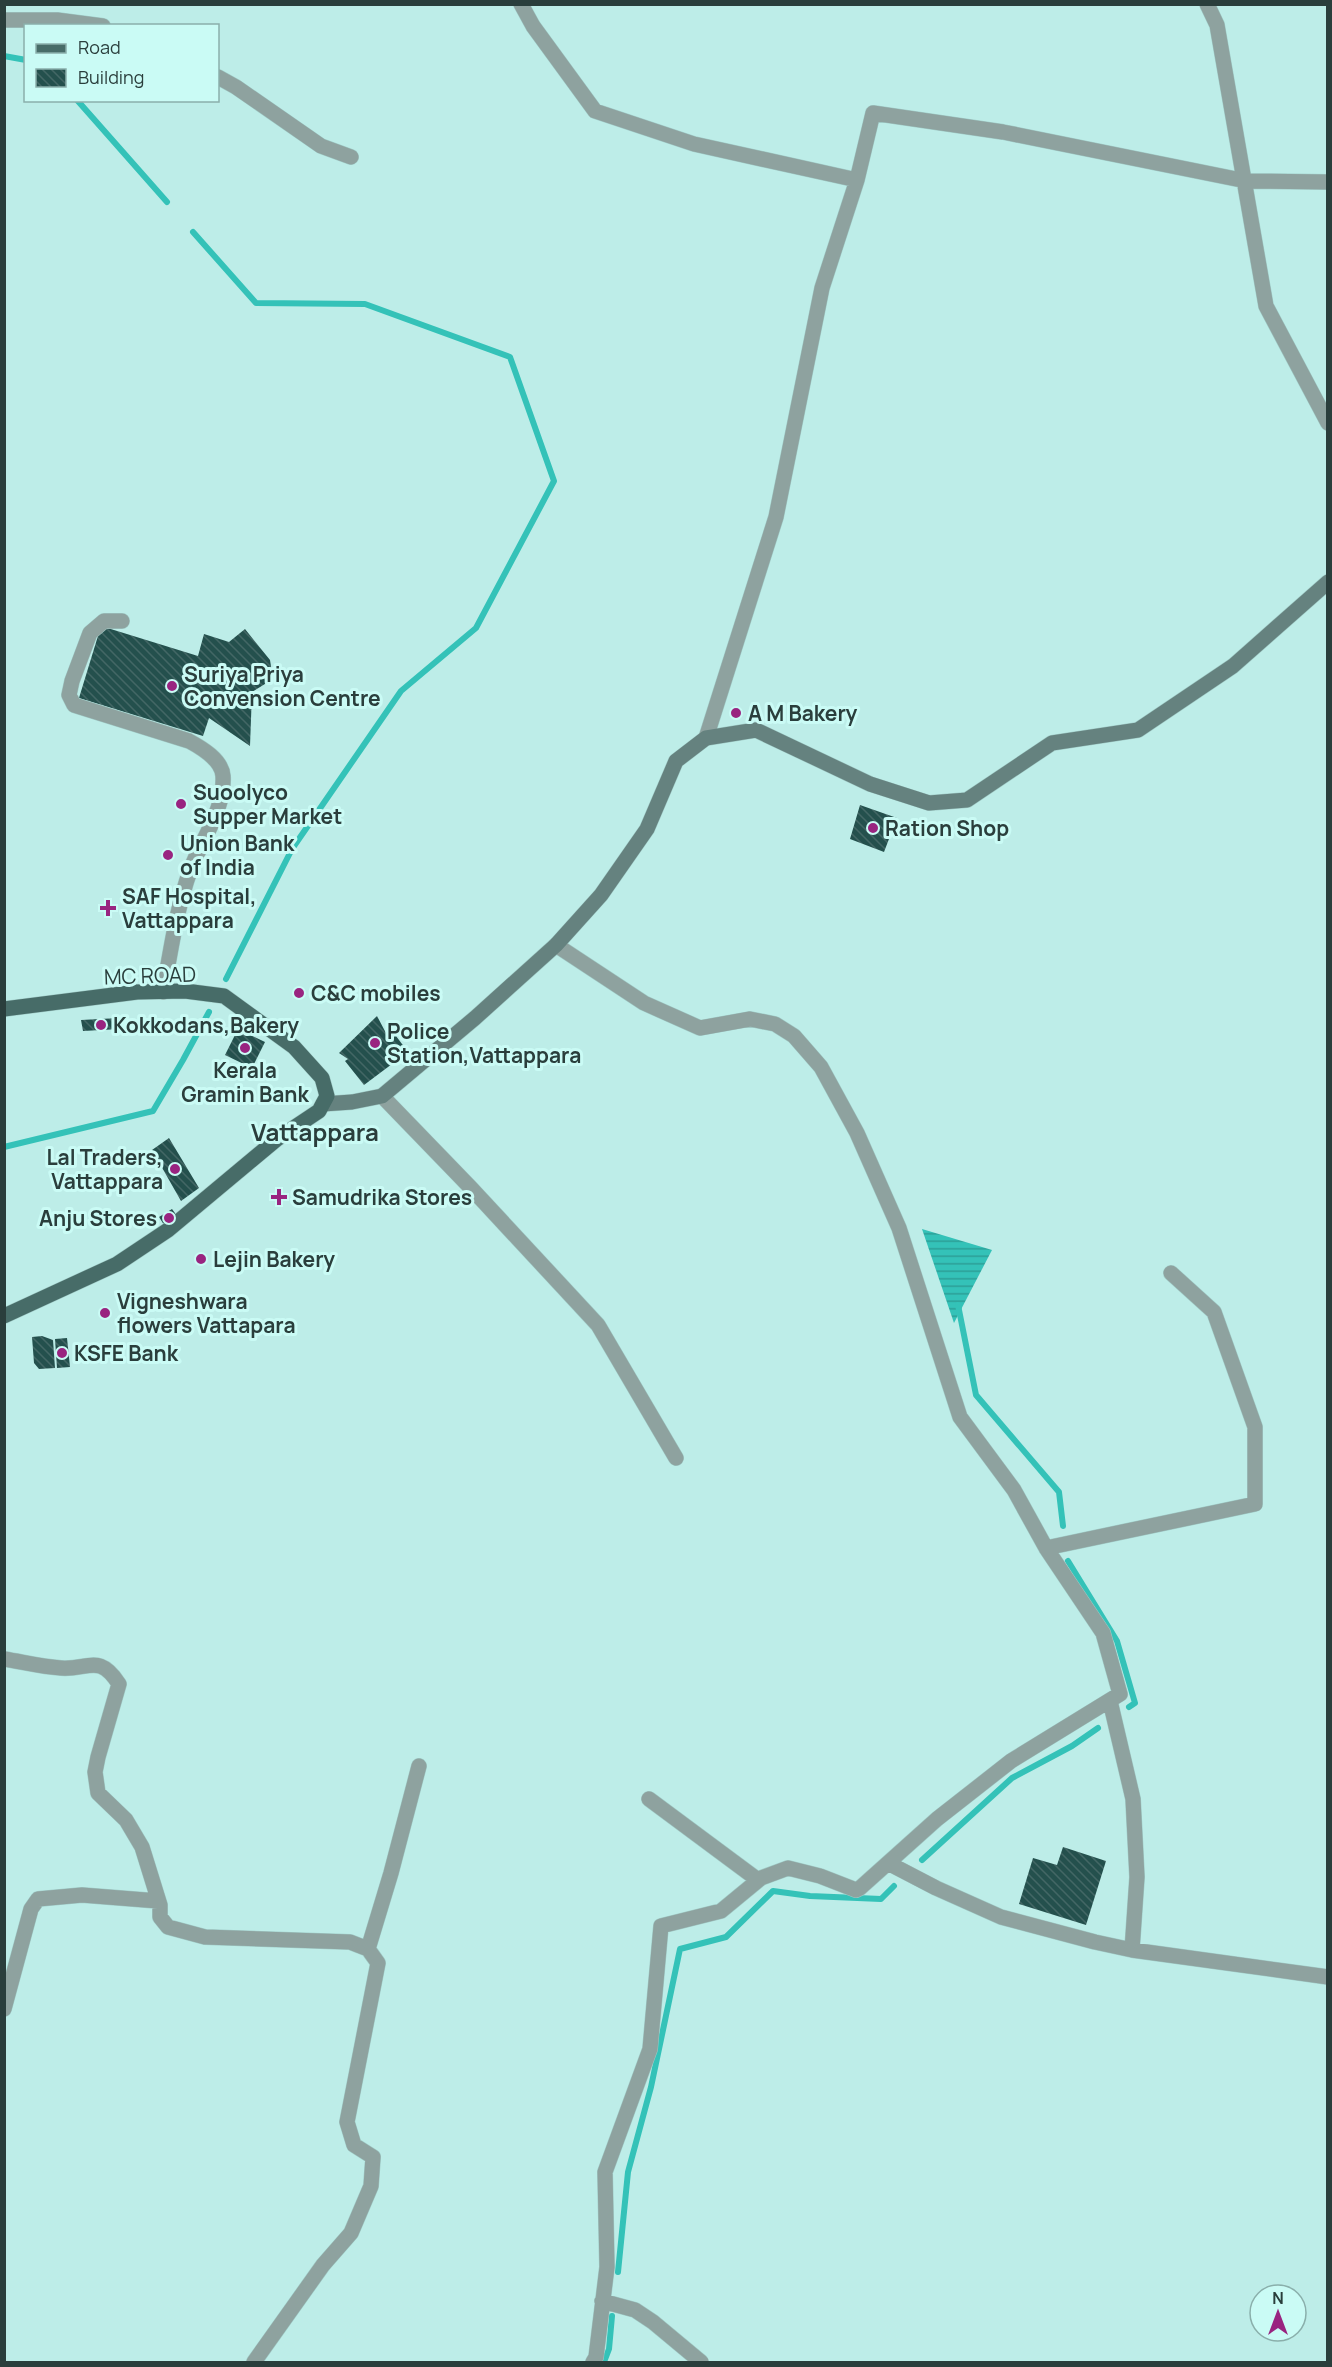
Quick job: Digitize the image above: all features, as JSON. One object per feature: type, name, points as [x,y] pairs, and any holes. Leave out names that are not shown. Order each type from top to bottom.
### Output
[{"type":"main road","points":[[4,1317],[117,1264],[168,1230],[277,1139],[319,1111],[323,1104],[352,1102],[382,1096],[475,1018],[556,945],[601,895],[647,829],[676,761],[706,738],[756,730],[879,787],[929,803],[967,800],[1052,743],[1138,730],[1233,666],[1328,582]]},
{"type":"main road","name":"MC ROAD","points":[[4,1010],[137,992],[185,991],[224,996],[294,1047],[311,1065],[322,1078],[327,1096],[323,1104]]},
{"type":"street","points":[[521,4],[533,26],[595,111],[694,144],[857,180]]},
{"type":"street","points":[[1207,4],[1217,25],[1266,306],[1328,423]]},
{"type":"street","points":[[4,20],[57,20],[88,24]]},
{"type":"street","points":[[219,78],[321,146],[351,156]]},
{"type":"street","points":[[706,738],[776,517],[822,288],[857,180],[873,113],[1003,132],[1246,181],[1328,182]]},
{"type":"street","points":[[122,621],[104,621],[90,633],[72,681],[69,695],[74,705],[189,741],[216,761],[224,774],[221,797],[187,880],[163,992]]},
{"type":"street","points":[[556,945],[644,1003],[700,1028],[750,1019],[775,1024],[794,1036],[821,1067],[857,1133],[899,1228],[960,1417],[1014,1490],[1046,1548],[1103,1633],[1120,1694],[1011,1761],[937,1819],[860,1888],[856,1890],[820,1876],[788,1868],[758,1880],[721,1911],[661,1926],[650,2049],[605,2172],[607,2267],[596,2357],[593,2362]]},
{"type":"street","points":[[382,1096],[598,1325],[676,1458]]},
{"type":"street","points":[[1046,1548],[1255,1504],[1255,1427],[1214,1312],[1171,1273]]},
{"type":"street","points":[[4,1659],[63,1668],[94,1665],[110,1670],[119,1684],[95,1772],[98,1793],[126,1820],[142,1847],[158,1901],[160,1917],[168,1927],[205,1937],[350,1942],[368,1949],[378,1964],[347,2122],[354,2145],[373,2157],[370,2186],[351,2233],[323,2265],[254,2362]]},
{"type":"street","points":[[1110,1701],[1133,1799],[1137,1877],[1132,1950]]},
{"type":"street","points":[[368,1949],[419,1766]]},
{"type":"street","points":[[649,1799],[758,1880]]},
{"type":"street","points":[[888,1863],[1001,1917],[1132,1950],[1328,1977]]},
{"type":"street","points":[[4,2009],[31,1909],[38,1899],[82,1895],[158,1901]]},
{"type":"street","points":[[602,2301],[634,2310],[654,2322],[701,2362]]},
{"type":"water","points":[[922,1229],[992,1250],[954,1323]]},
{"type":"building","name":"Suriya Priya Convension Centre","points":[[101,626],[198,656],[204,634],[229,642],[245,629],[270,660],[273,679],[252,692],[250,746],[209,718],[203,736],[79,698]]},
{"type":"building","name":"Ration Shop","points":[[860,805],[897,818],[884,852],[850,839]]},
{"type":"building","name":"Police Station,Vattappara","points":[[377,1016],[387,1035],[390,1028],[408,1052],[364,1085],[345,1061],[348,1059],[339,1053]]},
{"type":"building","name":"Kokkodans,Bakery","points":[[119,1018],[120,1029],[83,1031],[81,1020]]},
{"type":"building","name":"Kerala Gramin Bank","points":[[238,1029],[265,1042],[252,1068],[225,1055]]},
{"type":"building","name":"Lal Traders, Vattappara","points":[[169,1138],[199,1188],[181,1201],[152,1150]]},
{"type":"building","name":"Anju Stores","points":[[172,1209],[180,1220],[166,1228],[159,1217]]},
{"type":"building","points":[[42,1336],[53,1340],[55,1368],[39,1369],[34,1363],[32,1337]]},
{"type":"building","name":"KSFE Bank","points":[[67,1338],[70,1367],[57,1368],[55,1339]]},
{"type":"building","points":[[1063,1847],[1106,1861],[1086,1925],[1019,1904],[1033,1858],[1057,1865]]},
{"type":"waterway","points":[[4,56],[24,60]]},
{"type":"waterway","points":[[79,102],[167,202]]},
{"type":"waterway","points":[[193,232],[256,303],[365,304],[510,357],[554,481],[476,628],[401,691],[292,849],[226,979]]},
{"type":"waterway","points":[[4,1147],[153,1111],[209,1012]]},
{"type":"waterway","points":[[958,1305],[976,1395],[1059,1492],[1063,1526]]},
{"type":"waterway","points":[[1068,1561],[1117,1641],[1135,1703],[1129,1707]]},
{"type":"waterway","points":[[922,1860],[1012,1778],[1072,1746],[1098,1728]]},
{"type":"waterway","points":[[618,2272],[628,2172],[651,2087],[680,1949],[726,1937],[773,1891],[810,1896],[881,1899],[894,1886]]},
{"type":"waterway","points":[[604,2362],[609,2349],[612,2316]]},
{"type":"place","name":"Suriya Priya Convension Centre","points":[[172,686]]},
{"type":"place","name":"A M Bakery","points":[[736,713]]},
{"type":"place","name":"Suoolyco Supper Market","points":[[181,804]]},
{"type":"place","name":"Ration Shop","points":[[873,828]]},
{"type":"place","name":"Union Bank of India","points":[[168,855]]},
{"type":"place","name":"SAF Hospital, Vattappara","points":[[108,908]]},
{"type":"place","name":"C&C mobiles","points":[[299,993]]},
{"type":"place","name":"Kokkodans,Bakery","points":[[101,1025]]},
{"type":"place","name":"Police Station,Vattappara","points":[[375,1043]]},
{"type":"place","name":"Kerala Gramin Bank","points":[[245,1048]]},
{"type":"place","name":"Lal Traders, Vattappara","points":[[175,1169]]},
{"type":"place","name":"Samudrika Stores","points":[[279,1197]]},
{"type":"place","name":"Anju Stores","points":[[169,1218]]},
{"type":"place","name":"Lejin Bakery","points":[[201,1259]]},
{"type":"place","name":"Vigneshwara flowers Vattapara","points":[[105,1313]]},
{"type":"place","name":"KSFE Bank","points":[[62,1353]]},
{"type":"district","name":"Vattappara","points":[[315,1131]]}]
